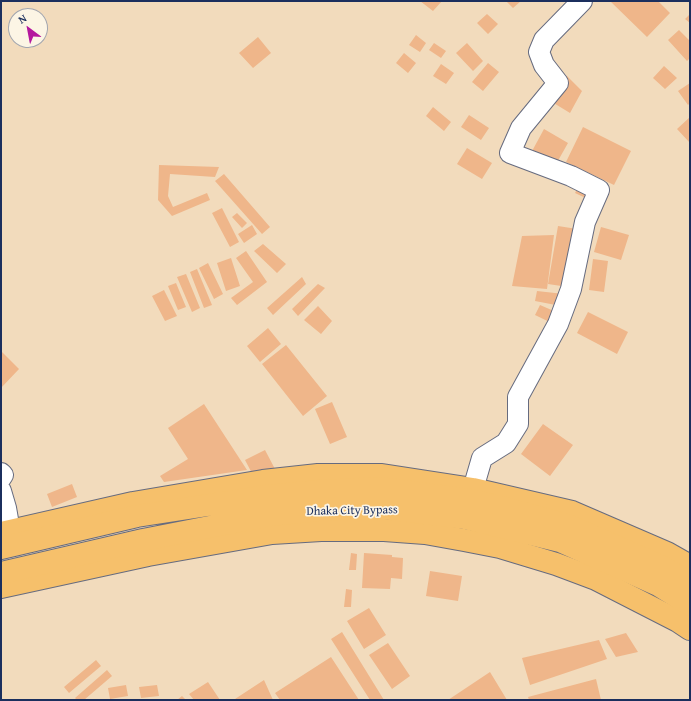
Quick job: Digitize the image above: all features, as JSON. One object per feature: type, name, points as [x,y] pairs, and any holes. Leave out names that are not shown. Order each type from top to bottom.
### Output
[{"type":"main road","points":[[4,537],[133,504],[263,482],[318,475],[382,475],[473,489],[572,512],[667,553],[690,566]]},
{"type":"main road","name":"Dhaka City Bypass","points":[[4,537],[266,496],[318,490],[380,488],[470,500],[505,508],[568,526],[663,566],[690,583]]},
{"type":"main road","name":"Dhaka City Bypass","points":[[1,573],[143,540],[271,516],[318,510],[383,508],[465,518],[560,541],[658,585],[690,605]]},
{"type":"main road","points":[[1,587],[148,555],[272,533],[321,530],[425,533],[500,547],[556,564],[596,579],[672,618],[690,629]]},
{"type":"street","points":[[473,489],[482,458],[506,443],[518,424],[518,396],[558,324],[572,289],[585,222],[599,190],[571,176],[510,153],[520,128],[558,83],[544,65],[539,52],[544,40],[582,1]]},
{"type":"street","points":[[1,473],[3,475],[1,478]]},
{"type":"street","points":[[1,491],[6,508],[4,537]]},
{"type":"building","points":[[420,1],[442,1],[433,11]]},
{"type":"building","points":[[506,1],[521,1],[513,8]]},
{"type":"building","points":[[610,1],[658,1],[670,13],[647,37]]},
{"type":"building","points":[[487,14],[498,24],[488,34],[477,23]]},
{"type":"building","points":[[690,14],[690,23],[685,19]]},
{"type":"building","points":[[679,30],[690,41],[690,58],[687,61],[668,40]]},
{"type":"building","points":[[416,35],[426,43],[420,52],[409,45]]},
{"type":"building","points":[[258,37],[271,53],[253,68],[239,53]]},
{"type":"building","points":[[434,43],[446,51],[441,58],[429,50]]},
{"type":"building","points":[[467,43],[483,61],[473,71],[456,53]]},
{"type":"building","points":[[404,53],[416,63],[408,73],[396,63]]},
{"type":"building","points":[[488,63],[499,72],[483,91],[472,82]]},
{"type":"building","points":[[441,64],[454,73],[446,84],[433,76]]},
{"type":"building","points":[[664,66],[677,78],[665,89],[653,78]]},
{"type":"building","points":[[567,76],[582,91],[570,113],[552,102]]},
{"type":"building","points":[[690,83],[690,103],[688,105],[678,91]]},
{"type":"building","points":[[433,107],[451,122],[444,131],[426,116]]},
{"type":"building","points":[[469,115],[489,128],[481,140],[461,127]]},
{"type":"building","points":[[690,117],[690,143],[677,129]]},
{"type":"building","points":[[583,127],[631,151],[614,185],[566,162]]},
{"type":"building","points":[[544,129],[568,143],[555,166],[531,153]]},
{"type":"building","points":[[467,148],[492,163],[482,179],[457,164]]},
{"type":"building","points":[[159,165],[219,167],[215,177],[170,174],[168,196],[173,207],[207,193],[210,200],[172,216],[158,200]]},
{"type":"building","points":[[224,174],[270,227],[262,234],[215,181]]},
{"type":"building","points":[[580,184],[590,200],[575,193]]},
{"type":"building","points":[[222,208],[239,242],[230,247],[212,213]]},
{"type":"building","points":[[237,213],[247,223],[242,228],[232,217]]},
{"type":"building","points":[[252,225],[257,234],[244,243],[238,234]]},
{"type":"building","points":[[558,226],[577,229],[568,287],[548,284]]},
{"type":"building","points":[[601,227],[629,235],[621,260],[594,252]]},
{"type":"building","points":[[554,235],[547,289],[512,286],[522,236]]},
{"type":"building","points":[[263,244],[286,264],[277,273],[254,251]]},
{"type":"building","points":[[246,251],[267,282],[237,305],[231,298],[253,282],[236,258]]},
{"type":"building","points":[[231,258],[240,286],[226,291],[217,263]]},
{"type":"building","points":[[593,259],[608,261],[604,292],[589,290]]},
{"type":"building","points":[[208,263],[223,294],[214,299],[199,268]]},
{"type":"building","points":[[197,269],[212,305],[204,308],[190,272]]},
{"type":"building","points":[[186,274],[200,308],[192,312],[177,277]]},
{"type":"building","points":[[302,277],[306,284],[273,315],[267,308]]},
{"type":"building","points":[[176,283],[186,307],[178,310],[168,286]]},
{"type":"building","points":[[318,284],[325,288],[298,316],[292,309]]},
{"type":"building","points":[[164,290],[177,316],[165,321],[152,296]]},
{"type":"building","points":[[537,291],[564,294],[561,306],[535,301]]},
{"type":"building","points":[[540,305],[570,318],[564,329],[535,315]]},
{"type":"building","points":[[318,306],[332,321],[321,334],[304,320]]},
{"type":"building","points":[[588,312],[628,332],[617,354],[577,333]]},
{"type":"building","points":[[268,328],[281,344],[260,362],[247,346]]},
{"type":"building","points":[[286,345],[327,396],[303,416],[262,364]]},
{"type":"building","points":[[1,351],[19,369],[1,388]]},
{"type":"building","points":[[332,402],[347,437],[330,444],[315,409]]},
{"type":"building","points":[[204,404],[247,470],[164,482],[160,476],[188,459],[168,428]]},
{"type":"building","points":[[543,424],[573,445],[550,476],[521,454]]},
{"type":"building","points":[[265,450],[275,469],[255,479],[245,460]]},
{"type":"building","points":[[72,484],[77,497],[52,507],[47,494]]},
{"type":"building","points":[[351,553],[357,554],[356,570],[349,570]]},
{"type":"building","points":[[364,553],[392,555],[392,557],[403,558],[402,579],[391,578],[390,589],[362,588]]},
{"type":"building","points":[[430,571],[462,576],[458,601],[426,596]]},
{"type":"building","points":[[346,589],[352,590],[351,607],[344,607]]},
{"type":"building","points":[[369,608],[386,635],[364,649],[347,621]]},
{"type":"building","points":[[342,632],[384,700],[370,700],[331,639]]},
{"type":"building","points":[[626,633],[638,652],[616,657],[605,639]]},
{"type":"building","points":[[599,640],[607,659],[530,685],[522,658]]},
{"type":"building","points":[[388,643],[410,676],[392,689],[369,655]]},
{"type":"building","points":[[331,657],[359,700],[280,700],[275,693]]},
{"type":"building","points":[[96,660],[101,666],[69,693],[64,687]]},
{"type":"building","points":[[107,670],[112,676],[84,700],[77,700],[75,698]]},
{"type":"building","points":[[490,672],[507,700],[448,700]]},
{"type":"building","points":[[596,679],[601,700],[529,700],[528,697]]},
{"type":"building","points":[[264,680],[273,700],[235,699]]},
{"type":"building","points":[[208,682],[220,700],[194,700],[189,694]]},
{"type":"building","points":[[126,685],[128,696],[110,699],[108,688]]},
{"type":"building","points":[[157,685],[159,696],[141,698],[139,687]]},
{"type":"building","points":[[182,696],[186,700],[177,700]]}]
